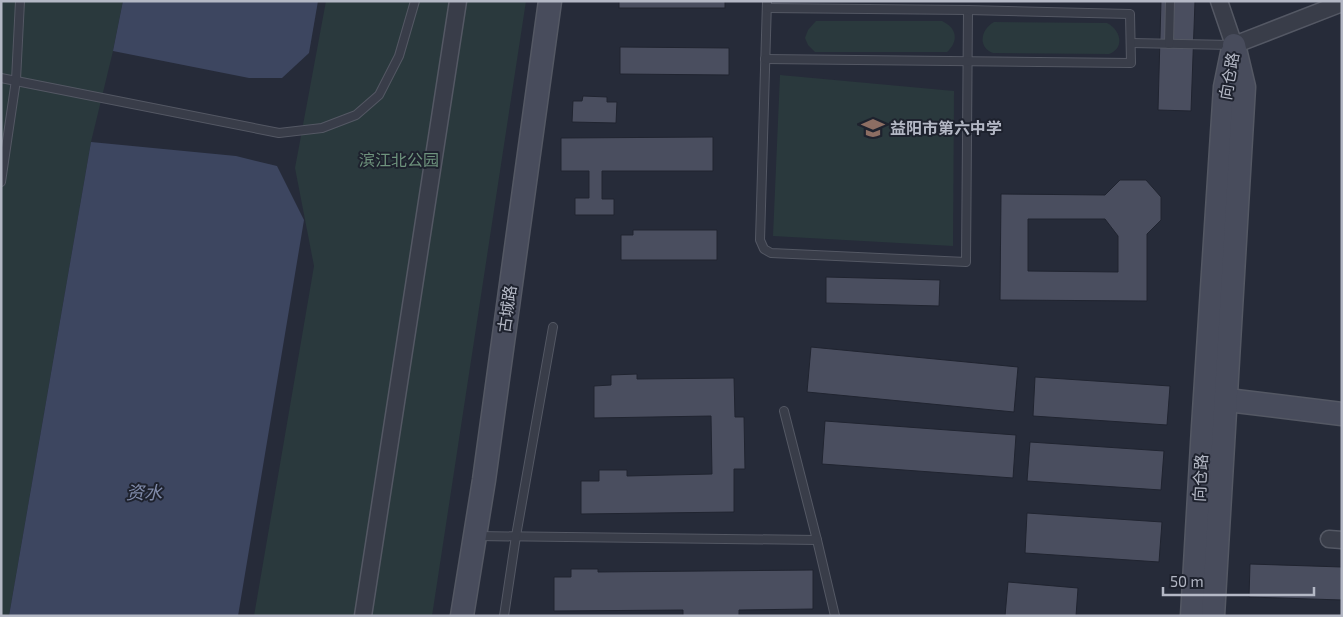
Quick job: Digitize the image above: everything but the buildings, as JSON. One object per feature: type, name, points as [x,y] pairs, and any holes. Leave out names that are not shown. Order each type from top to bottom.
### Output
[{"type":"street","points":[[363,616],[458,1]]},
{"type":"street","name":"古城路","points":[[462,616],[485,470],[550,1]]},
{"type":"street","points":[[1219,1],[1234,45],[1342,3]]},
{"type":"street","name":"向仓路","points":[[1192,616],[1215,399],[1244,87],[1234,45]]},
{"type":"street","points":[[1215,399],[1342,414]]},
{"type":"street","name":"向仓路","points":[[1213,616],[1215,399]]},
{"type":"lane","points":[[1,182],[16,80],[20,1]]},
{"type":"lane","points":[[1,78],[279,132],[322,128],[356,115],[379,95],[398,56],[415,1]]},
{"type":"lane","points":[[993,1],[993,11]]},
{"type":"lane","points":[[1169,44],[1170,1]]},
{"type":"lane","points":[[765,59],[967,61],[1131,63],[1130,14],[767,5],[765,59],[760,240],[764,248],[771,253],[966,262],[967,61],[968,10]]},
{"type":"lane","points":[[1131,43],[1234,45]]},
{"type":"lane","points":[[504,616],[516,536],[554,327]]},
{"type":"lane","points":[[784,411],[835,616]]},
{"type":"lane","points":[[475,536],[817,540]]},
{"type":"green space","points":[[1,1],[123,1],[91,142],[9,616],[1,616]]},
{"type":"green space","name":"滨江北公园","points":[[326,1],[526,1],[432,616],[254,616],[314,266],[295,168]]},
{"type":"green space","points":[[816,21],[942,21],[951,27],[955,39],[947,52],[815,52],[808,45],[805,38],[808,30]]},
{"type":"green space","points":[[994,22],[1107,23],[1118,34],[1119,43],[1117,48],[1109,54],[993,53],[985,47],[983,38],[986,29]]},
{"type":"green space","points":[[780,75],[954,91],[953,246],[773,236]]},
{"type":"water","points":[[123,1],[318,1],[309,53],[282,78],[249,78],[113,51]]},
{"type":"water","name":"资水","points":[[91,142],[236,156],[277,166],[304,220],[238,616],[9,616]]},
{"type":"place","name":"益阳市第六中学","points":[[873,128]]}]
